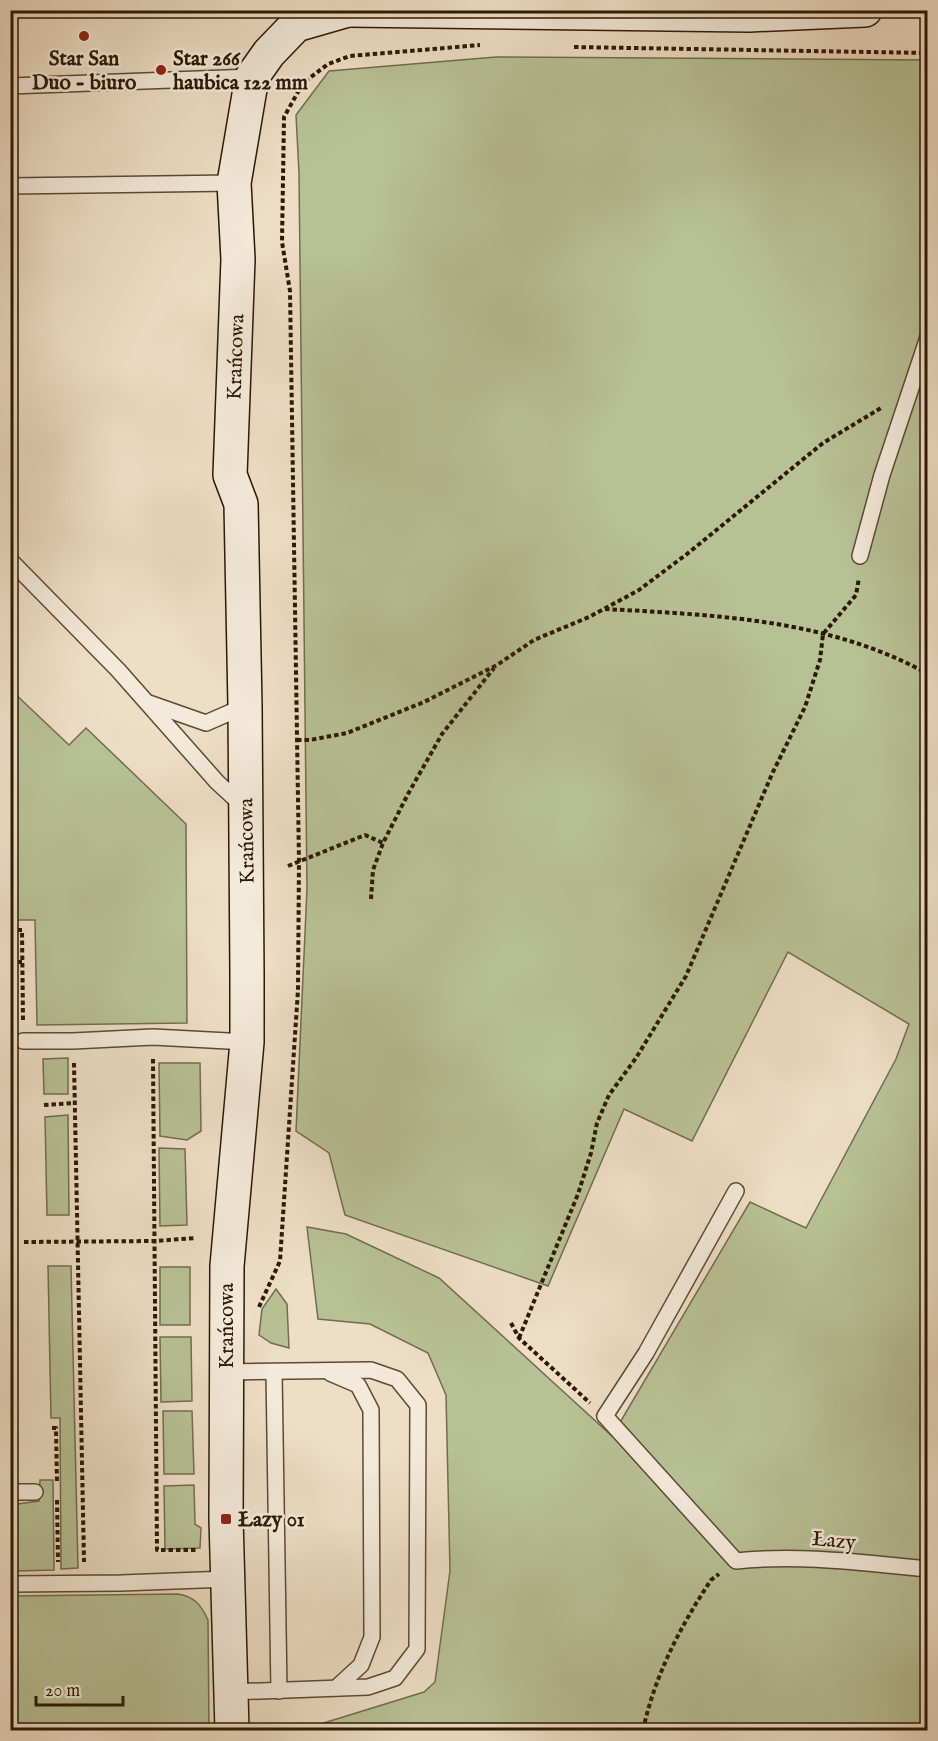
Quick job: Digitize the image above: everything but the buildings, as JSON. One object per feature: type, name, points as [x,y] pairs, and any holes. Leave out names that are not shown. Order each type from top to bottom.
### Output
[{"type":"street","name":"Krańcowa","points":[[232,1731],[228,1579],[227,1266],[247,1042],[241,504],[230,476],[238,259],[234,183],[252,77],[269,52],[296,25],[348,10],[749,15],[865,10]]},
{"type":"lane","points":[[10,86],[252,77]]},
{"type":"lane","points":[[10,186],[234,183]]},
{"type":"lane","points":[[860,556],[882,475],[927,337]]},
{"type":"lane","points":[[10,560],[149,703],[217,782],[245,808]]},
{"type":"lane","points":[[149,703],[206,723],[245,706]]},
{"type":"lane","points":[[23,1041],[153,1037],[247,1042]]},
{"type":"lane","points":[[736,1191],[646,1353],[605,1416],[736,1562]]},
{"type":"lane","points":[[325,1370],[358,1385],[371,1410],[372,1637],[361,1665],[336,1688]]},
{"type":"lane","points":[[226,1372],[371,1370],[397,1379],[418,1405],[417,1649],[395,1678],[368,1687],[232,1692]]},
{"type":"lane","points":[[274,1372],[279,1690]]},
{"type":"lane","points":[[10,1492],[35,1492]]},
{"type":"lane","name":"Łazy","points":[[736,1562],[770,1558],[807,1558],[927,1569]]},
{"type":"lane","points":[[10,1584],[228,1579]]},
{"type":"path","points":[[257,1315],[280,1261],[298,990],[297,740],[290,291],[282,242],[284,117],[303,83],[328,64],[350,56],[482,45]]},
{"type":"path","points":[[564,46],[927,53]]},
{"type":"path","points":[[297,740],[347,733],[424,702],[497,664],[534,640],[605,609],[639,590],[687,554],[823,443],[886,404]]},
{"type":"path","points":[[519,1338],[574,1204],[591,1153],[597,1123],[609,1095],[636,1058],[686,976],[772,774],[805,707],[820,660],[823,634],[856,595],[859,584],[860,556]]},
{"type":"path","points":[[605,609],[698,614],[772,622],[823,634],[900,658],[927,674]]},
{"type":"path","points":[[370,899],[373,870],[383,843],[408,794],[442,734],[497,664]]},
{"type":"path","points":[[288,866],[365,835],[383,843]]},
{"type":"path","points":[[10,930],[22,930],[23,1041]]},
{"type":"path","points":[[10,962],[22,962]]},
{"type":"path","points":[[153,1037],[157,1550],[202,1550]]},
{"type":"path","points":[[74,1041],[84,1584]]},
{"type":"path","points":[[45,1105],[74,1103]]},
{"type":"path","points":[[24,1242],[155,1241],[196,1238]]},
{"type":"path","points":[[511,1323],[519,1338],[605,1416]]},
{"type":"path","points":[[52,1428],[56,1428],[57,1488]]},
{"type":"path","points":[[57,1500],[58,1584]]},
{"type":"path","points":[[643,1731],[659,1674],[674,1642],[711,1580],[736,1562]]},
{"type":"green space","points":[[496,57],[927,60],[927,1730],[301,1730],[424,1692],[435,1682],[450,1571],[446,1395],[428,1353],[370,1324],[318,1319],[307,1227],[346,1234],[439,1278],[612,1436],[750,1202],[806,1228],[896,1059],[909,1024],[788,952],[692,1141],[624,1109],[548,1286],[345,1215],[329,1153],[296,1131],[307,889],[299,173],[296,115],[329,71]]},
{"type":"green space","points":[[10,689],[69,745],[86,728],[186,824],[187,1023],[37,1025],[35,920],[11,920]]},
{"type":"green space","points":[[68,1058],[68,1094],[44,1094],[43,1059]]},
{"type":"green space","points":[[159,1063],[200,1063],[201,1131],[187,1140],[160,1136]]},
{"type":"green space","points":[[68,1115],[69,1215],[47,1215],[45,1117]]},
{"type":"green space","points":[[159,1148],[185,1149],[187,1225],[160,1226]]},
{"type":"green space","points":[[48,1266],[71,1266],[78,1568],[61,1569],[60,1418],[51,1418]]},
{"type":"green space","points":[[160,1267],[190,1267],[190,1325],[160,1325]]},
{"type":"green space","points":[[276,1289],[287,1304],[289,1348],[271,1343],[259,1335],[262,1309]]},
{"type":"green space","points":[[160,1337],[191,1337],[192,1401],[161,1402]]},
{"type":"green space","points":[[163,1411],[192,1411],[194,1474],[164,1474]]},
{"type":"green space","points":[[40,1480],[53,1480],[54,1570],[17,1571],[11,1568],[10,1505],[39,1501]]},
{"type":"green space","points":[[194,1485],[195,1524],[201,1528],[200,1548],[165,1549],[164,1486]]},
{"type":"green space","points":[[178,1594],[189,1597],[197,1603],[208,1620],[209,1730],[11,1730],[11,1596]]},
{"type":"place","name":"Star San Duo - biuro","points":[[84,36]]},
{"type":"place","name":"Star 266 haubica 122 mm","points":[[161,70]]},
{"type":"place","name":"Łazy 01","points":[[226,1519]]}]
